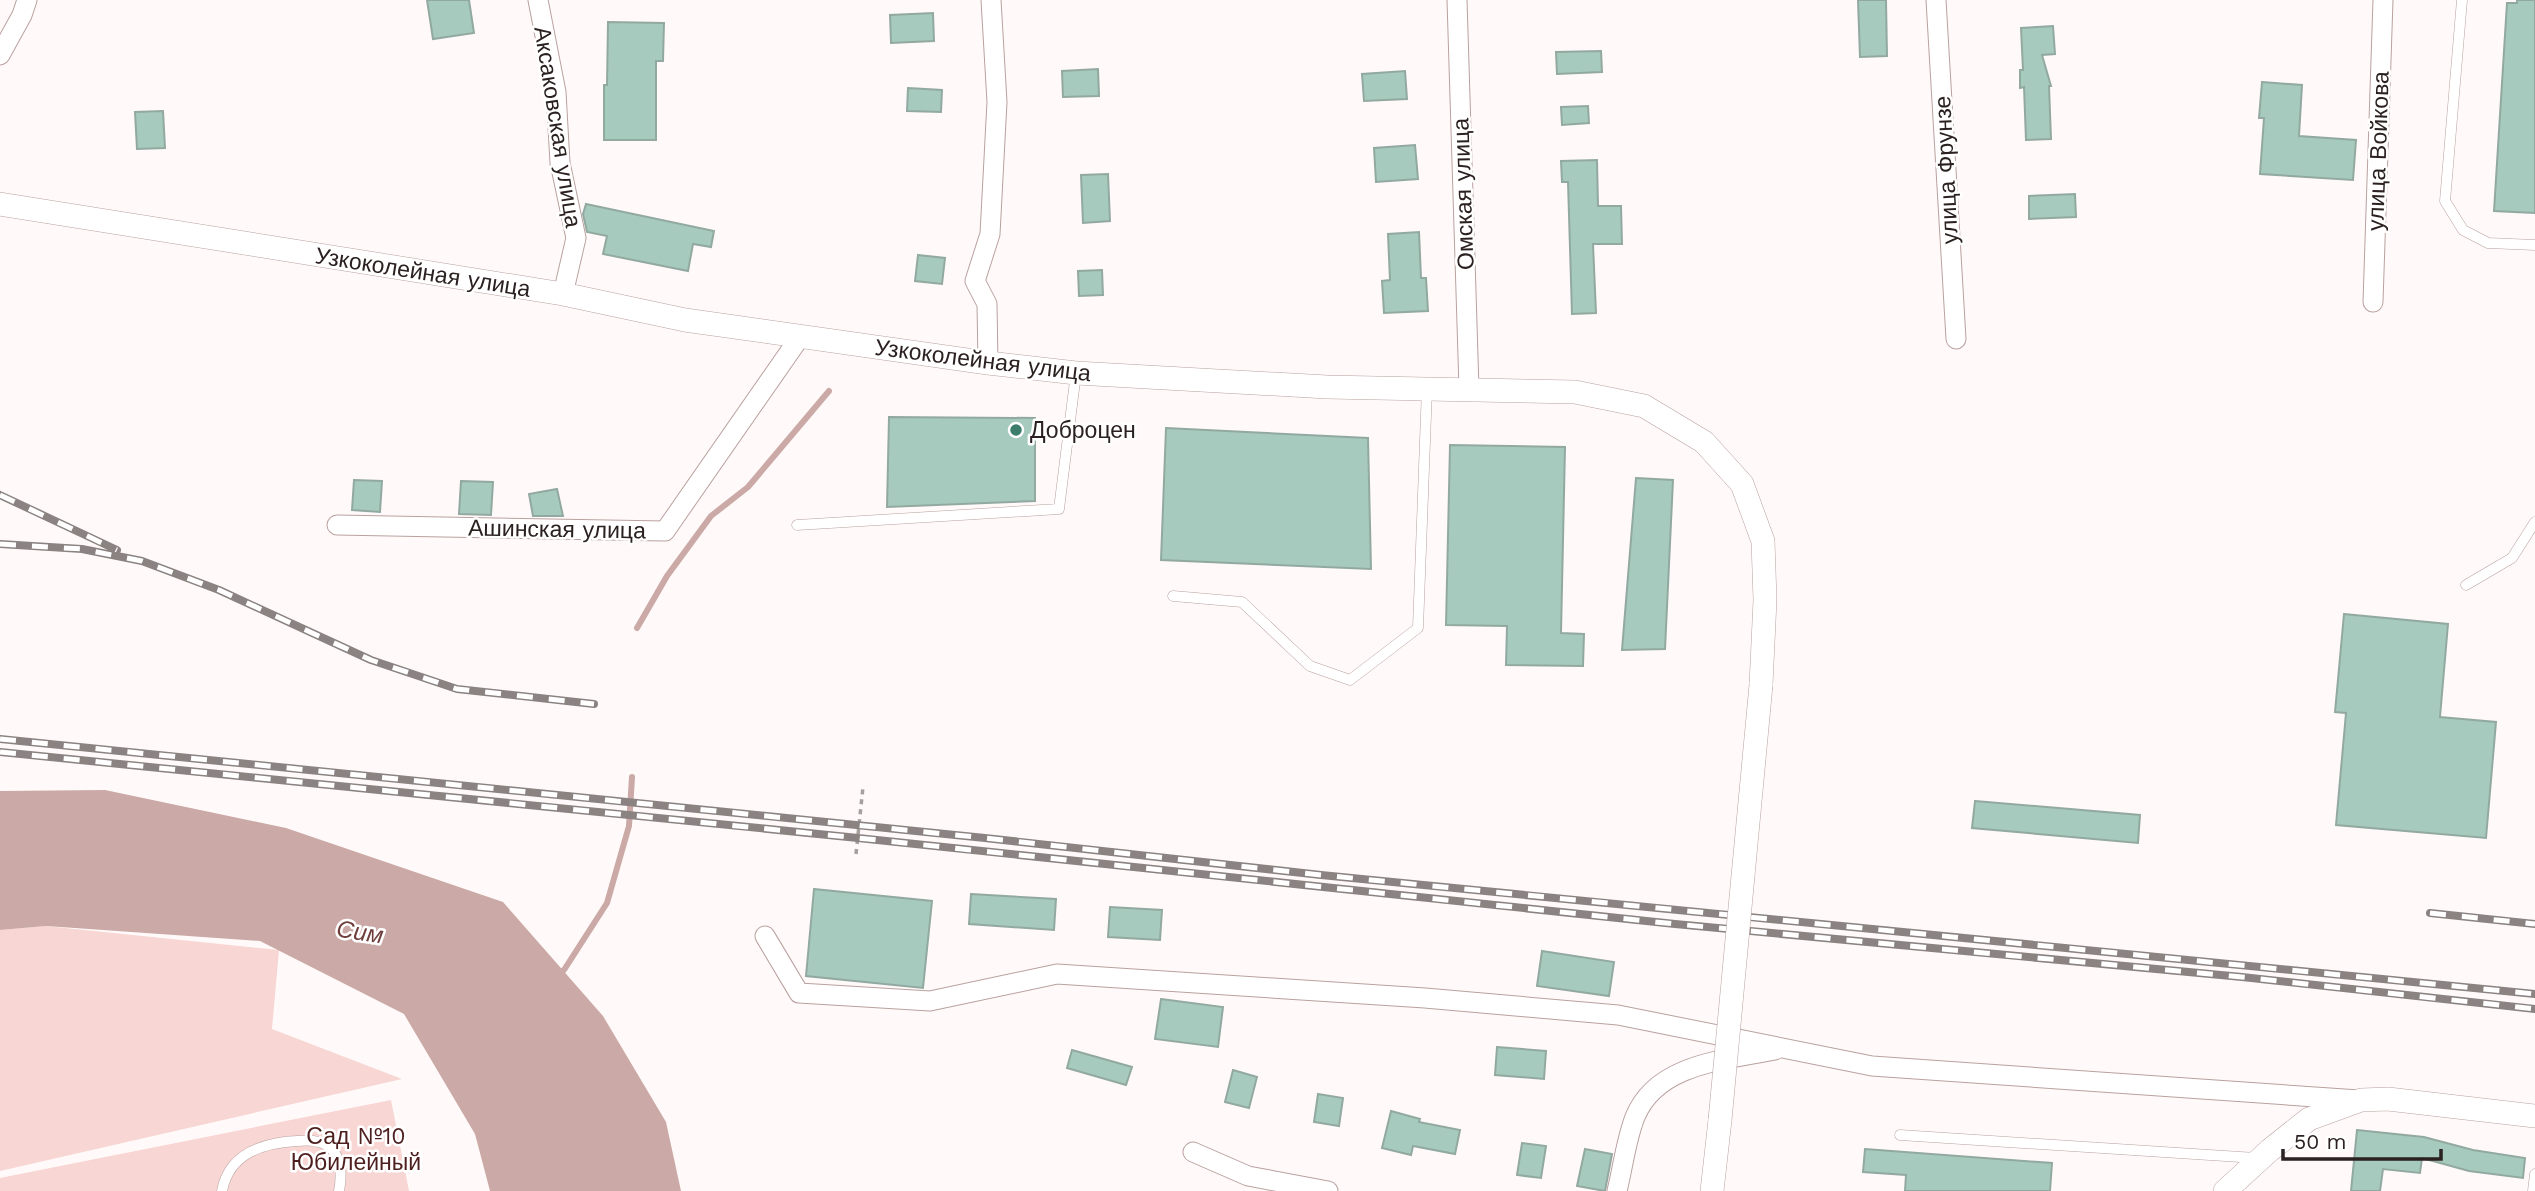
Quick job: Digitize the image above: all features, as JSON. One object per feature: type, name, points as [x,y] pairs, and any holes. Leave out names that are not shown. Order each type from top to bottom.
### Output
[{"type":"street","points":[[0,55],[22,15],[27,0]]},
{"type":"street","name":"Аксаковская улица","points":[[538,0],[556,92],[560,163],[576,238],[563,295]]},
{"type":"street","points":[[988,363],[987,304],[975,281],[990,234],[997,102],[991,0]]},
{"type":"street","name":"Омская улица","points":[[1457,0],[1469,389]]},
{"type":"street","name":"улица Фрунзе","points":[[1936,0],[1956,340]]},
{"type":"street","name":"улица Войкова","points":[[2373,302],[2384,0]]},
{"type":"street","name":"Узкоколейная улица","points":[[0,204],[563,295],[685,320],[988,363],[1076,373],[1327,387],[1575,392],[1644,406],[1704,442],[1742,484],[1763,541],[1765,600],[1760,685],[1712,1191]]},
{"type":"street","name":"Ашинская улица","points":[[337,525],[665,531],[800,337]]},
{"type":"street","points":[[765,936],[799,993],[930,1001],[1057,974],[1425,998],[1618,1015],[1872,1066],[2361,1100],[2388,1099],[2535,1116]]},
{"type":"street","points":[[1617,1191],[1635,1116],[1654,1088],[1686,1068],[1783,1048]]},
{"type":"street","points":[[2225,1191],[2309,1119],[2361,1100]]},
{"type":"street","points":[[1193,1152],[1248,1176],[1328,1191]]},
{"type":"lane","points":[[2462,0],[2445,201],[2463,230],[2487,243],[2535,245]]},
{"type":"lane","points":[[797,525],[1059,509],[1076,373]]},
{"type":"lane","points":[[1173,596],[1242,602],[1310,666],[1350,680],[1418,628],[1427,387]]},
{"type":"lane","points":[[2466,585],[2512,558],[2535,522]]},
{"type":"lane","points":[[1900,1135],[2261,1158]]},
{"type":"lane","points":[[222,1191],[237,1161],[255,1148],[277,1142],[308,1140],[328,1146],[340,1163],[339,1191]]},
{"type":"lane","points":[[2533,1191],[2535,1174]]},
{"type":"path","points":[[856,854],[863,787]]},
{"type":"green space","points":[[46,926],[279,950],[272,1029],[402,1079],[0,1171],[0,930]]},
{"type":"green space","name":"Сад №10 Юбилейный","points":[[391,1100],[409,1191],[0,1191],[0,1178]]},
{"type":"water","name":"Сим","points":[[105,790],[286,828],[503,902],[603,1016],[666,1122],[681,1191],[490,1191],[475,1134],[404,1014],[260,941],[46,926],[0,930],[0,791]]},
{"type":"building","points":[[427,0],[469,0],[474,33],[433,39]]},
{"type":"building","points":[[1858,0],[1886,0],[1887,56],[1860,57]]},
{"type":"building","points":[[2517,0],[2535,0],[2535,213],[2494,211],[2507,3],[2517,3]]},
{"type":"building","points":[[933,13],[934,41],[891,43],[890,15]]},
{"type":"building","points":[[608,22],[664,23],[663,61],[656,61],[656,140],[604,140]]},
{"type":"building","points":[[2053,26],[2055,54],[2042,55],[2051,86],[2051,139],[2026,140],[2024,87],[2020,88],[2020,70],[2023,70],[2021,28]]},
{"type":"building","points":[[1601,51],[1602,72],[1557,74],[1556,52]]},
{"type":"building","points":[[1098,69],[1099,96],[1063,97],[1062,71]]},
{"type":"building","points":[[1405,71],[1407,99],[1364,101],[1362,74]]},
{"type":"building","points":[[2262,82],[2302,85],[2299,136],[2356,140],[2353,180],[2260,174],[2264,118],[2259,118]]},
{"type":"building","points":[[908,88],[942,90],[941,112],[907,111]]},
{"type":"building","points":[[1588,106],[1589,123],[1562,125],[1561,107]]},
{"type":"building","points":[[163,111],[165,148],[137,149],[135,112]]},
{"type":"building","points":[[1415,145],[1418,179],[1376,182],[1374,148]]},
{"type":"building","points":[[1597,160],[1598,206],[1621,206],[1622,244],[1593,244],[1596,313],[1572,314],[1568,182],[1562,182],[1561,161]]},
{"type":"building","points":[[1108,174],[1110,221],[1083,223],[1081,175]]},
{"type":"building","points":[[2075,194],[2076,217],[2029,219],[2029,196]]},
{"type":"building","points":[[586,204],[714,231],[711,247],[693,244],[688,271],[603,254],[607,236],[587,232],[583,214]]},
{"type":"building","points":[[1419,232],[1421,278],[1426,278],[1428,311],[1384,313],[1382,281],[1390,280],[1388,234]]},
{"type":"building","points":[[918,255],[945,258],[942,284],[915,281]]},
{"type":"building","points":[[1102,270],[1103,295],[1079,296],[1078,271]]},
{"type":"building","points":[[889,417],[1035,418],[1035,501],[887,507]]},
{"type":"building","points":[[1166,428],[1368,438],[1371,569],[1161,560]]},
{"type":"building","points":[[1450,445],[1565,447],[1561,633],[1584,634],[1583,666],[1506,665],[1507,626],[1446,625]]},
{"type":"building","points":[[1636,478],[1673,480],[1665,649],[1622,650]]},
{"type":"building","points":[[354,480],[382,481],[380,512],[352,510]]},
{"type":"building","points":[[461,481],[493,482],[491,515],[459,514]]},
{"type":"building","points":[[557,489],[563,516],[533,516],[529,494]]},
{"type":"building","points":[[2344,614],[2448,624],[2440,717],[2496,722],[2486,838],[2336,825],[2346,713],[2335,712]]},
{"type":"building","points":[[1975,801],[2140,815],[2138,843],[1972,828]]},
{"type":"building","points":[[814,889],[932,901],[923,988],[806,976]]},
{"type":"building","points":[[971,894],[1056,899],[1054,930],[969,924]]},
{"type":"building","points":[[1110,907],[1162,910],[1160,940],[1108,937]]},
{"type":"building","points":[[1542,951],[1614,962],[1609,996],[1537,986]]},
{"type":"building","points":[[1161,999],[1223,1007],[1218,1047],[1155,1039]]},
{"type":"building","points":[[1497,1047],[1546,1051],[1544,1079],[1495,1075]]},
{"type":"building","points":[[1072,1050],[1132,1067],[1126,1085],[1067,1068]]},
{"type":"building","points":[[1233,1070],[1257,1077],[1249,1108],[1225,1102]]},
{"type":"building","points":[[1318,1094],[1343,1098],[1339,1126],[1314,1122]]},
{"type":"building","points":[[1391,1111],[1420,1119],[1419,1122],[1460,1130],[1455,1154],[1413,1146],[1411,1155],[1382,1148]]},
{"type":"building","points":[[2357,1130],[2424,1137],[2473,1150],[2525,1158],[2523,1178],[2469,1171],[2422,1158],[2420,1173],[2383,1169],[2380,1191],[2351,1191]]},
{"type":"building","points":[[1522,1143],[1546,1146],[1541,1178],[1517,1175]]},
{"type":"building","points":[[1585,1149],[1612,1154],[1605,1191],[1577,1186]]},
{"type":"building","points":[[1865,1149],[2052,1163],[2050,1191],[1905,1191],[1906,1175],[1863,1172]]},
{"type":"waterway","points":[[637,628],[667,576],[711,516],[748,487],[829,391]]},
{"type":"waterway","points":[[558,973],[564,970],[607,903],[629,826],[632,777]]},
{"type":"railway","points":[[0,495],[117,550]]},
{"type":"railway","points":[[0,544],[82,549],[142,561],[219,590],[371,660],[457,689],[594,704]]},
{"type":"railway","points":[[0,739],[985,838],[1321,875],[2535,994]]},
{"type":"railway","points":[[0,752],[1675,924],[2242,977],[2535,1009]]},
{"type":"railway","points":[[2430,913],[2535,924]]},
{"type":"place","name":"Доброцен","points":[[1016,430]]}]
